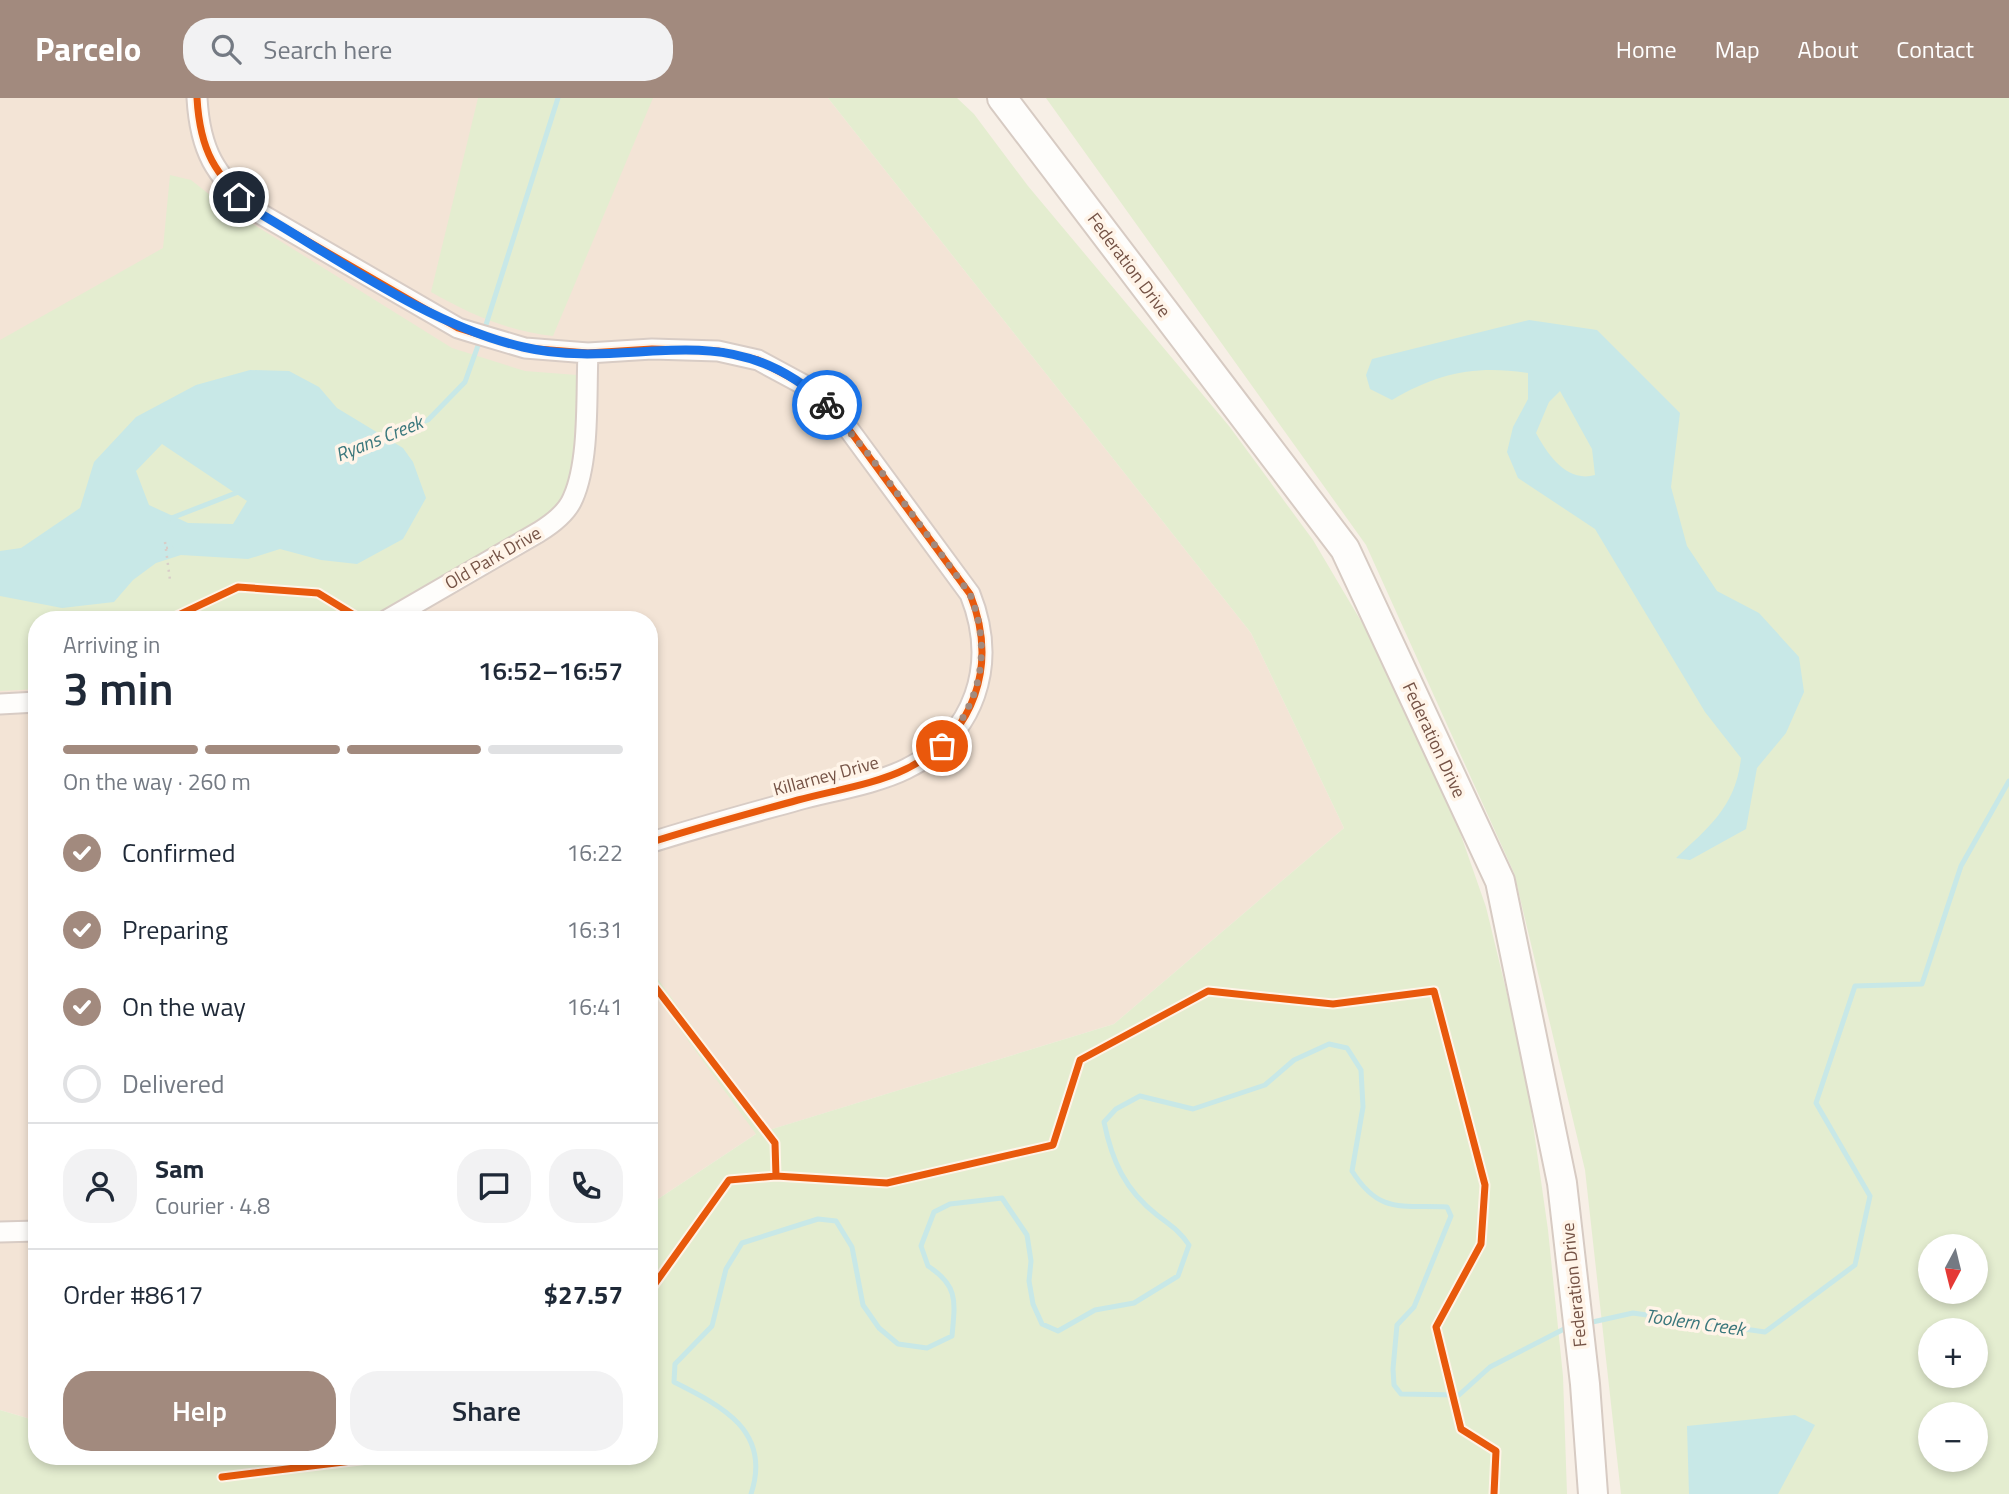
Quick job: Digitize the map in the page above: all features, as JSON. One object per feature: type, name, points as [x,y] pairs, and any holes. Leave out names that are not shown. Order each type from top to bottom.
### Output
[{"type":"main road","name":"Federation Drive","points":[[1002,98],[1345,549],[1500,881],[1562,1182],[1585,1384],[1594,1494]]},
{"type":"street","name":"Killarney Drive","points":[[197,98],[198,125],[207,155],[225,183],[254,210],[458,328],[525,348],[588,353],[652,349],[718,351],[758,360],[808,387],[842,420],[970,594],[980,618],[983,642],[980,683],[958,729],[926,759],[904,771],[658,840]]},
{"type":"street","name":"Old Park Drive","points":[[403,611],[555,522],[573,499],[583,449],[588,353]]},
{"type":"street","points":[[0,704],[28,702]]},
{"type":"street","points":[[0,1233],[28,1231]]},
{"type":"path","points":[[165,542],[170,580]]},
{"type":"path","points":[[166,548],[173,547]]},
{"type":"shaded area","points":[[0,98],[828,98],[1251,633],[1344,828],[1114,1024],[756,1134],[658,1199],[658,611],[28,611],[28,1418],[0,1410]]},
{"type":"green space","points":[[478,98],[653,98],[553,336],[520,330],[489,320],[431,292]]},
{"type":"green space","points":[[828,98],[957,98],[974,114],[1028,186],[1229,426],[1313,540],[1403,692],[1456,821],[1486,907],[1525,1068],[1548,1230],[1563,1376],[1567,1494],[0,1494],[0,1410],[28,1418],[28,1465],[658,1465],[658,1199],[756,1134],[658,999],[658,979],[769,1130],[1114,1024],[1344,828],[1251,633]]},
{"type":"green space","points":[[1046,98],[2009,98],[2009,1494],[1621,1494],[1585,1170],[1514,873],[1366,545]]},
{"type":"green space","points":[[170,175],[191,180],[224,206],[452,348],[525,371],[577,375],[572,489],[554,516],[382,611],[28,611],[28,689],[0,691],[0,340],[163,248]]},
{"type":"water","points":[[1529,320],[1597,330],[1680,413],[1671,487],[1687,546],[1717,591],[1759,613],[1799,657],[1804,692],[1786,733],[1757,768],[1746,829],[1690,860],[1676,858],[1710,825],[1727,803],[1738,775],[1741,758],[1705,712],[1595,529],[1518,478],[1507,452],[1513,427],[1528,399],[1528,373],[1491,370],[1458,373],[1425,383],[1392,400],[1370,389],[1366,375],[1372,359]],"holes":[[[1560,391],[1592,449],[1595,475],[1576,475],[1567,471],[1553,458],[1536,433],[1549,402]]]},
{"type":"water","points":[[250,370],[289,371],[319,387],[337,408],[403,448],[413,462],[426,498],[403,539],[357,564],[321,560],[280,549],[248,559],[181,555],[156,563],[133,580],[114,602],[62,608],[0,596],[0,551],[21,548],[80,508],[94,462],[136,417],[196,385]],"holes":[[[162,444],[247,501],[233,524],[188,523],[149,505],[136,471]]]},
{"type":"water","points":[[1795,1415],[1815,1425],[1778,1494],[1689,1494],[1687,1426]]},
{"type":"waterway","name":"Ryans Creek","points":[[484,331],[558,98]]},
{"type":"waterway","name":"Ryans Creek","points":[[378,439],[428,420],[465,382],[480,340]]},
{"type":"waterway","name":"Ryans Creek","points":[[169,519],[241,491]]},
{"type":"waterway","name":"Toolern Creek","points":[[1588,1323],[1633,1313],[1765,1332],[1855,1265],[1870,1196],[1816,1103],[1855,986],[1922,984],[1961,866],[2009,781]]},
{"type":"waterway","name":"Toolern Creek","points":[[751,1494],[756,1472],[755,1453],[749,1437],[725,1411],[674,1382],[675,1364],[712,1326],[726,1269],[742,1243],[818,1219],[836,1221],[852,1247],[863,1305],[879,1328],[898,1344],[927,1348],[952,1336],[954,1314],[950,1288],[938,1273],[928,1266],[921,1246],[934,1212],[950,1204],[1002,1198],[1027,1235],[1033,1304],[1042,1324],[1058,1331],[1095,1310],[1134,1303],[1178,1276],[1189,1245],[1136,1195],[1122,1174],[1111,1149],[1104,1122],[1116,1109],[1140,1096],[1193,1109],[1265,1085],[1294,1060],[1329,1044],[1347,1048],[1361,1070],[1363,1107],[1352,1171],[1362,1185],[1382,1201],[1404,1206],[1447,1207],[1451,1216],[1414,1307],[1397,1325],[1393,1369],[1394,1385],[1401,1394],[1459,1395],[1490,1367],[1568,1327]]},
{"type":"cycle path","points":[[197,98],[202,133],[212,161],[229,185],[254,210],[458,328],[525,348],[588,353],[652,349],[718,351],[758,360],[808,387],[842,420],[970,594],[982,646],[981,671],[975,695],[964,717],[949,737],[930,755],[881,779],[658,840]]},
{"type":"cycle path","points":[[187,611],[238,587],[318,593],[347,611]]},
{"type":"cycle path","points":[[658,991],[775,1143],[776,1176]]},
{"type":"cycle path","points":[[658,1279],[729,1180],[776,1176],[887,1183],[1053,1145],[1080,1060],[1208,991],[1333,1004],[1434,991],[1485,1185],[1481,1244],[1436,1327],[1461,1429],[1496,1451],[1494,1494]]},
{"type":"cycle path","points":[[222,1477],[320,1465]]},
{"type":"way so far","points":[[827,405],[870,456],[970,594],[980,618],[983,642],[980,683],[958,729],[942,746]]},
{"type":"route","points":[[239,197],[254,210],[458,328],[525,348],[588,353],[652,349],[718,351],[758,360],[808,387],[827,405]]}]
